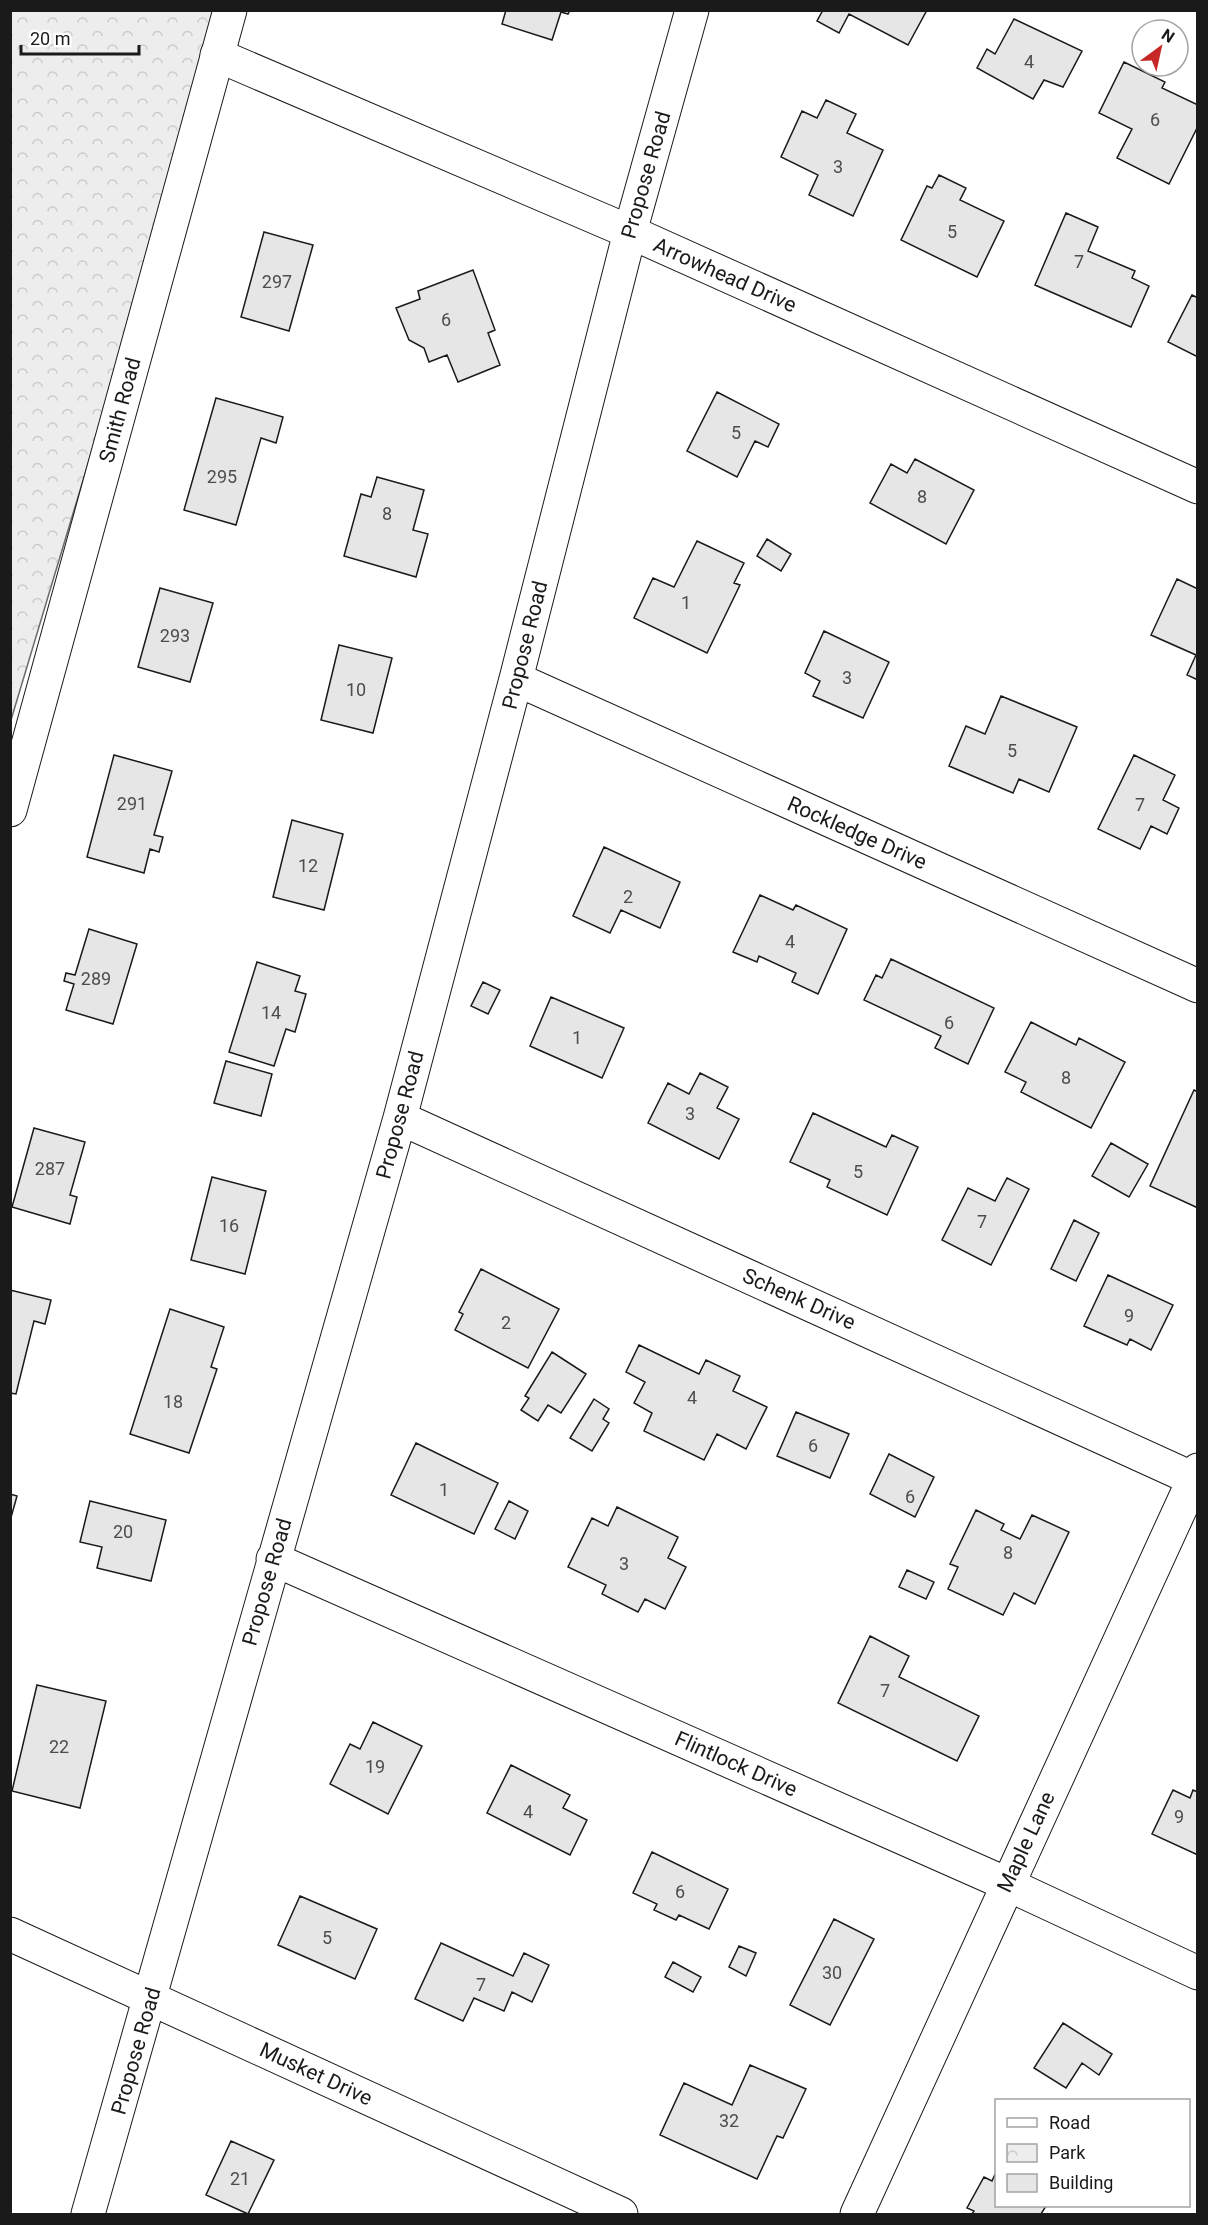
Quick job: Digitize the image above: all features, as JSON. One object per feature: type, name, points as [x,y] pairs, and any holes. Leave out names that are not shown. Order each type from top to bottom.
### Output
[{"type":"street","name":"Smith Road","points":[[10,810],[230,10]]},
{"type":"street","name":"Propose Road","points":[[88,2214],[400,1118],[516,679],[630,232],[692,10]]},
{"type":"street","name":"Arrowhead Drive","points":[[218,55],[630,232],[1197,487]]},
{"type":"street","name":"Rockledge Drive","points":[[516,679],[1197,986]]},
{"type":"street","name":"Schenk Drive","points":[[400,1118],[1196,1476]]},
{"type":"street","name":"Maple Lane","points":[[857,2214],[1196,1476]]},
{"type":"street","name":"Flintlock Drive","points":[[273,1559],[1007,1884],[1197,1973]]},
{"type":"street","name":"Musket Drive","points":[[10,1934],[621,2214]]},
{"type":"green space","points":[[11,11],[224,11],[11,720]]},
{"type":"building","points":[[506,10],[570,10],[568,14],[561,12],[552,40],[502,24]]},
{"type":"building","points":[[823,10],[927,10],[908,45],[849,14],[839,33],[817,21]]},
{"type":"building","points":[[1014,19],[1082,51],[1063,87],[1044,80],[1033,99],[977,68],[987,49],[995,54]]},
{"type":"building","points":[[1124,62],[1130,65],[1130,78],[1157,78],[1165,82],[1162,88],[1198,105],[1198,126],[1169,184],[1117,158],[1132,129],[1099,113]]},
{"type":"building","points":[[826,100],[856,114],[847,133],[883,150],[853,216],[809,195],[818,175],[781,157],[802,111],[817,118]]},
{"type":"building","points":[[939,175],[966,188],[960,200],[1004,221],[977,277],[901,240],[927,186],[932,188]]},
{"type":"building","points":[[1066,213],[1098,227],[1088,251],[1135,271],[1132,278],[1149,286],[1131,327],[1035,285]]},
{"type":"building","points":[[264,232],[313,245],[289,331],[241,317]]},
{"type":"building","points":[[473,270],[495,330],[488,333],[500,365],[458,382],[447,355],[429,362],[424,348],[409,340],[396,308],[420,299],[418,291]]},
{"type":"building","points":[[1192,295],[1198,298],[1198,357],[1168,342]]},
{"type":"building","points":[[717,392],[779,424],[768,447],[755,441],[737,477],[687,451]]},
{"type":"building","points":[[216,398],[283,417],[276,443],[261,438],[236,525],[184,510]]},
{"type":"building","points":[[915,459],[974,490],[946,544],[870,503],[891,464],[907,473]]},
{"type":"building","points":[[377,477],[424,490],[413,530],[428,534],[416,577],[344,556],[361,494],[371,497]]},
{"type":"building","points":[[767,539],[791,554],[781,571],[757,556]]},
{"type":"building","points":[[697,541],[744,563],[734,583],[740,585],[707,653],[634,618],[653,578],[674,587]]},
{"type":"building","points":[[1177,579],[1198,589],[1198,680],[1187,675],[1196,655],[1151,635]]},
{"type":"building","points":[[160,588],[213,603],[190,682],[138,667]]},
{"type":"building","points":[[824,631],[889,662],[863,718],[813,696],[820,681],[805,673]]},
{"type":"building","points":[[339,645],[392,658],[373,733],[321,720]]},
{"type":"building","points":[[1001,696],[1077,727],[1049,792],[1019,779],[1013,793],[949,766],[966,726],[985,734]]},
{"type":"building","points":[[114,755],[172,771],[154,835],[163,837],[159,852],[150,849],[144,873],[87,857]]},
{"type":"building","points":[[1134,755],[1175,775],[1163,800],[1179,808],[1167,834],[1151,826],[1140,849],[1098,829]]},
{"type":"building","points":[[292,820],[343,834],[324,910],[273,897]]},
{"type":"building","points":[[604,847],[680,882],[660,928],[621,910],[610,933],[573,916]]},
{"type":"building","points":[[760,895],[793,910],[796,905],[847,929],[818,994],[792,982],[796,973],[759,956],[757,962],[733,952]]},
{"type":"building","points":[[89,929],[137,944],[113,1024],[66,1010],[74,984],[64,981],[66,973],[75,975]]},
{"type":"building","points":[[891,959],[994,1008],[968,1064],[935,1048],[941,1036],[864,1000],[876,975],[882,978]]},
{"type":"building","points":[[257,962],[300,976],[295,991],[306,994],[295,1032],[286,1029],[274,1066],[229,1052]]},
{"type":"building","points":[[483,982],[500,990],[488,1014],[471,1006]]},
{"type":"building","points":[[551,997],[624,1028],[602,1078],[530,1046]]},
{"type":"building","points":[[1031,1022],[1076,1045],[1079,1038],[1125,1062],[1091,1128],[1021,1092],[1026,1082],[1005,1072]]},
{"type":"building","points":[[226,1061],[272,1074],[261,1116],[214,1103]]},
{"type":"building","points":[[700,1073],[728,1087],[717,1108],[739,1119],[719,1159],[648,1123],[668,1083],[689,1094]]},
{"type":"building","points":[[1194,1090],[1198,1092],[1198,1208],[1150,1186]]},
{"type":"building","points":[[813,1113],[886,1147],[892,1135],[918,1147],[887,1215],[827,1187],[830,1180],[790,1162]]},
{"type":"building","points":[[34,1128],[85,1142],[70,1195],[77,1197],[70,1224],[12,1207]]},
{"type":"building","points":[[1111,1143],[1148,1164],[1129,1197],[1092,1176]]},
{"type":"building","points":[[212,1177],[266,1191],[245,1274],[191,1260]]},
{"type":"building","points":[[1007,1178],[1029,1189],[991,1265],[942,1240],[968,1188],[995,1201]]},
{"type":"building","points":[[1074,1220],[1099,1233],[1076,1281],[1051,1269]]},
{"type":"building","points":[[481,1269],[559,1309],[528,1368],[455,1330],[463,1314],[459,1312]]},
{"type":"building","points":[[1108,1275],[1173,1305],[1151,1350],[1130,1339],[1127,1345],[1084,1326]]},
{"type":"building","points":[[10,1290],[51,1300],[45,1324],[34,1321],[16,1394],[10,1393]]},
{"type":"building","points":[[170,1309],[224,1327],[211,1367],[217,1369],[189,1453],[130,1434]]},
{"type":"building","points":[[639,1345],[699,1374],[706,1360],[740,1376],[733,1391],[767,1407],[746,1449],[717,1434],[704,1460],[644,1431],[652,1413],[634,1403],[645,1382],[626,1372]]},
{"type":"building","points":[[552,1352],[586,1374],[561,1413],[548,1405],[538,1421],[521,1410],[529,1398],[525,1396]]},
{"type":"building","points":[[594,1399],[609,1409],[603,1419],[609,1423],[592,1451],[570,1438]]},
{"type":"building","points":[[796,1412],[849,1434],[830,1478],[777,1456]]},
{"type":"building","points":[[416,1443],[498,1483],[474,1534],[391,1495]]},
{"type":"building","points":[[889,1454],[934,1477],[915,1517],[870,1494]]},
{"type":"building","points":[[10,1494],[17,1496],[10,1521]]},
{"type":"building","points":[[90,1501],[166,1520],[151,1581],[97,1568],[102,1547],[80,1542]]},
{"type":"building","points":[[509,1501],[528,1511],[515,1539],[495,1529]]},
{"type":"building","points":[[617,1507],[678,1537],[668,1558],[686,1567],[665,1609],[645,1599],[638,1612],[602,1594],[606,1585],[568,1567],[592,1518],[608,1526]]},
{"type":"building","points":[[976,1510],[1004,1524],[1001,1530],[1020,1539],[1032,1515],[1069,1532],[1035,1604],[1014,1593],[1003,1615],[948,1589],[958,1567],[950,1564]]},
{"type":"building","points":[[907,1570],[934,1582],[926,1599],[899,1587]]},
{"type":"building","points":[[870,1636],[909,1656],[899,1677],[979,1716],[957,1761],[838,1703]]},
{"type":"building","points":[[37,1685],[106,1701],[80,1808],[12,1791]]},
{"type":"building","points":[[373,1722],[422,1746],[388,1814],[330,1784],[350,1744],[360,1749]]},
{"type":"building","points":[[511,1765],[570,1795],[563,1808],[587,1820],[570,1855],[487,1813]]},
{"type":"building","points":[[1173,1790],[1190,1798],[1193,1790],[1198,1792],[1198,1855],[1152,1834]]},
{"type":"building","points":[[652,1852],[728,1889],[709,1929],[679,1915],[676,1920],[654,1910],[657,1904],[633,1893]]},
{"type":"building","points":[[300,1896],[377,1929],[355,1979],[278,1945]]},
{"type":"building","points":[[834,1919],[874,1939],[830,2025],[790,2005]]},
{"type":"building","points":[[441,1943],[513,1976],[524,1953],[549,1965],[532,2002],[512,1992],[504,2011],[474,1998],[463,2021],[415,1999]]},
{"type":"building","points":[[739,1946],[756,1953],[746,1976],[729,1967]]},
{"type":"building","points":[[673,1962],[701,1977],[693,1992],[665,1977]]},
{"type":"building","points":[[1063,2023],[1112,2054],[1099,2075],[1082,2063],[1066,2088],[1034,2068]]},
{"type":"building","points":[[750,2065],[806,2089],[783,2138],[777,2136],[757,2179],[660,2135],[684,2083],[732,2105]]},
{"type":"building","points":[[231,2141],[274,2160],[248,2214],[206,2195]]},
{"type":"building","points":[[995,2174],[995,2207],[1045,2207],[1041,2214],[972,2214],[974,2211],[967,2208],[984,2177],[992,2181]]}]
